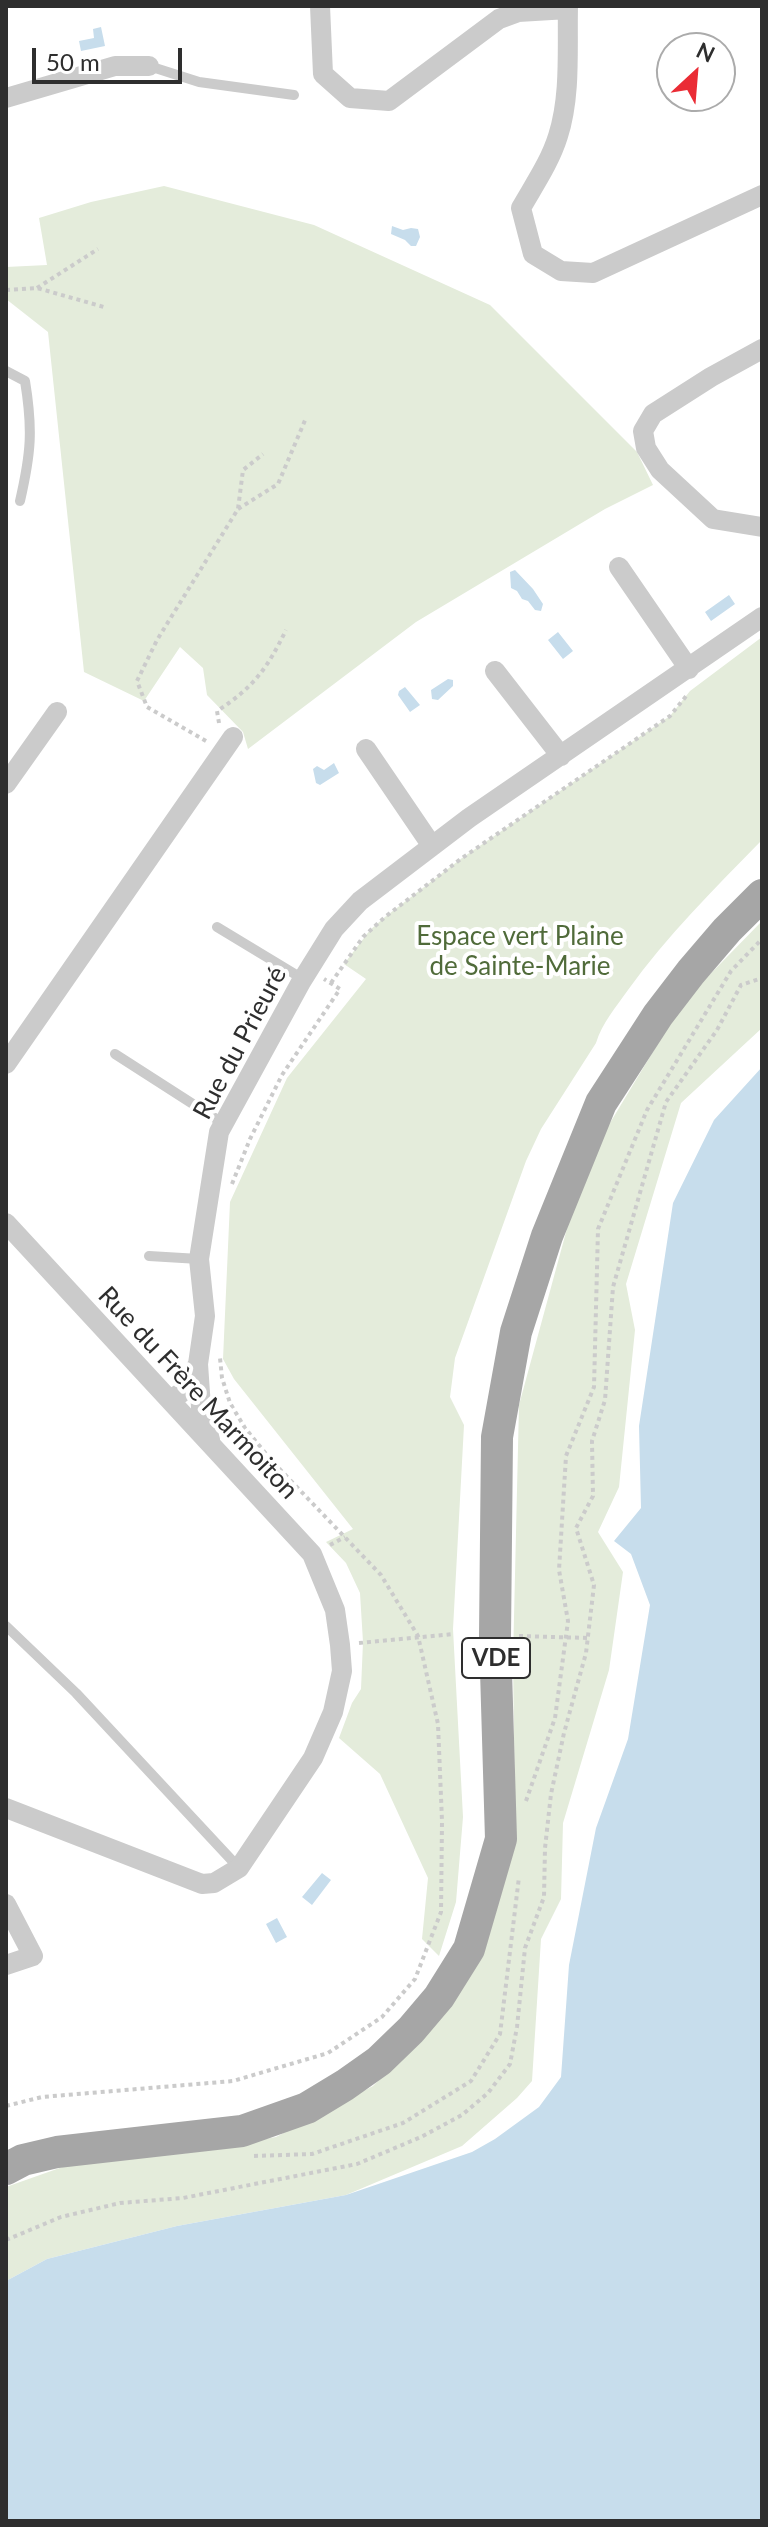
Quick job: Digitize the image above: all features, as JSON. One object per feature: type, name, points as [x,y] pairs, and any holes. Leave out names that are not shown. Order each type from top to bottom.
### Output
[{"type":"main road","name":"VDE","points":[[6,2169],[23,2160],[57,2152],[242,2131],[307,2108],[379,2061],[411,2030],[439,1997],[469,1949],[501,1839],[495,1637],[497,1437],[516,1332],[547,1236],[601,1103],[651,1025],[691,972],[762,895]]},
{"type":"street","points":[[320,6],[323,74],[350,98],[389,101],[499,19],[518,12],[568,7],[564,99],[558,136],[548,161],[521,208],[533,254],[561,271],[593,273],[762,195]]},
{"type":"street","points":[[6,98],[115,66],[149,66]]},
{"type":"street","points":[[762,349],[653,414],[643,431],[646,448],[660,470],[713,519],[762,527]]},
{"type":"street","points":[[619,567],[689,669]]},
{"type":"street","name":"Rue du Prieuré","points":[[213,1448],[201,1407],[198,1364],[205,1316],[199,1259],[219,1132],[334,929],[360,901],[432,846],[762,617]]},
{"type":"street","points":[[495,671],[561,756]]},
{"type":"street","points":[[6,784],[57,712]]},
{"type":"street","points":[[6,1064],[228,743]]},
{"type":"street","points":[[366,749],[432,846]]},
{"type":"street","name":"Rue du Frère Marmoiton","points":[[6,1223],[312,1554],[335,1610],[342,1671],[333,1712],[313,1758],[239,1868]]},
{"type":"street","name":"Rue du Prieuré","points":[[170,1400],[181,1393],[198,1364]]},
{"type":"street","points":[[6,1808],[202,1884],[214,1883],[239,1868]]},
{"type":"street","points":[[6,1904],[33,1956],[6,1965]]},
{"type":"lane","points":[[149,66],[199,82],[294,95]]},
{"type":"lane","points":[[6,371],[25,381],[32,423],[28,465],[20,501]]},
{"type":"lane","points":[[217,927],[306,974]]},
{"type":"lane","points":[[115,1054],[224,1124]]},
{"type":"lane","points":[[149,1256],[199,1259]]},
{"type":"lane","points":[[6,1626],[76,1693],[239,1868]]},
{"type":"path","points":[[37,288],[98,249]]},
{"type":"path","points":[[6,290],[37,288],[104,307]]},
{"type":"path","points":[[238,509],[278,484],[306,418]]},
{"type":"path","points":[[228,743],[147,707],[137,681],[157,640],[238,509],[243,470],[263,454]]},
{"type":"path","points":[[228,743],[217,711],[233,701],[262,674],[286,630]]},
{"type":"path","points":[[331,983],[363,937],[385,917],[462,858],[670,716],[690,691]]},
{"type":"path","points":[[228,1193],[250,1139],[282,1075],[340,989],[306,974]]},
{"type":"path","points":[[6,2106],[42,2097],[233,2081],[328,2053],[382,2017],[415,1979],[441,1912],[442,1821],[438,1724],[418,1636],[381,1575],[271,1460],[245,1428],[230,1403],[222,1378],[219,1353]]},
{"type":"path","points":[[340,1645],[454,1634]]},
{"type":"path","points":[[514,1636],[588,1638]]},
{"type":"green space","points":[[164,186],[314,225],[490,305],[637,452],[653,485],[605,509],[416,622],[248,749],[243,732],[207,695],[203,668],[180,647],[144,701],[84,672],[48,332],[6,299],[6,267],[47,265],[39,218],[91,202]]},
{"type":"green space","name":"Espace vert Plaine de Sainte-Marie","points":[[762,637],[760,842],[643,970],[610,1015],[596,1043],[541,1129],[526,1161],[455,1358],[450,1397],[464,1425],[453,1629],[463,1817],[456,1902],[439,1956],[422,1939],[428,1878],[380,1774],[339,1738],[352,1703],[361,1689],[363,1642],[360,1593],[346,1563],[326,1542],[353,1529],[234,1379],[223,1359],[230,1202],[287,1078],[366,979],[344,964],[370,930],[462,858],[670,716],[690,691]]},
{"type":"green space","points":[[762,921],[762,1028],[681,1103],[626,1284],[635,1330],[619,1487],[598,1532],[623,1572],[609,1670],[563,1823],[561,1899],[541,1939],[532,2081],[462,2146],[346,2195],[177,2226],[47,2259],[6,2281],[6,2187],[71,2164],[187,2153],[276,2137],[373,2086],[449,2008],[515,1814],[513,1660],[519,1405],[584,1166],[683,1002]]},
{"type":"water","points":[[101,27],[105,46],[81,51],[79,41],[94,38],[93,29]]},
{"type":"water","points":[[392,226],[403,230],[418,229],[420,237],[416,246],[391,234]]},
{"type":"water","points":[[515,570],[543,604],[541,611],[535,610],[511,588],[510,572]]},
{"type":"water","points":[[729,595],[735,604],[711,621],[705,612]]},
{"type":"water","points":[[558,632],[573,651],[563,659],[548,640]]},
{"type":"water","points":[[448,679],[453,680],[453,686],[438,700],[432,699],[431,690]]},
{"type":"water","points":[[405,687],[420,705],[410,712],[398,695]]},
{"type":"water","points":[[334,763],[339,773],[320,785],[316,783],[313,769],[317,766],[324,770]]},
{"type":"water","points":[[762,1067],[762,2521],[6,2521],[6,2281],[47,2259],[177,2226],[346,2195],[472,2152],[539,2107],[561,2077],[569,1965],[596,1828],[628,1739],[650,1605],[631,1554],[614,1541],[641,1508],[639,1426],[673,1203],[714,1120]]},
{"type":"water","points":[[322,1873],[331,1880],[312,1905],[302,1897]]},
{"type":"water","points":[[277,1918],[287,1937],[276,1943],[266,1924]]}]
